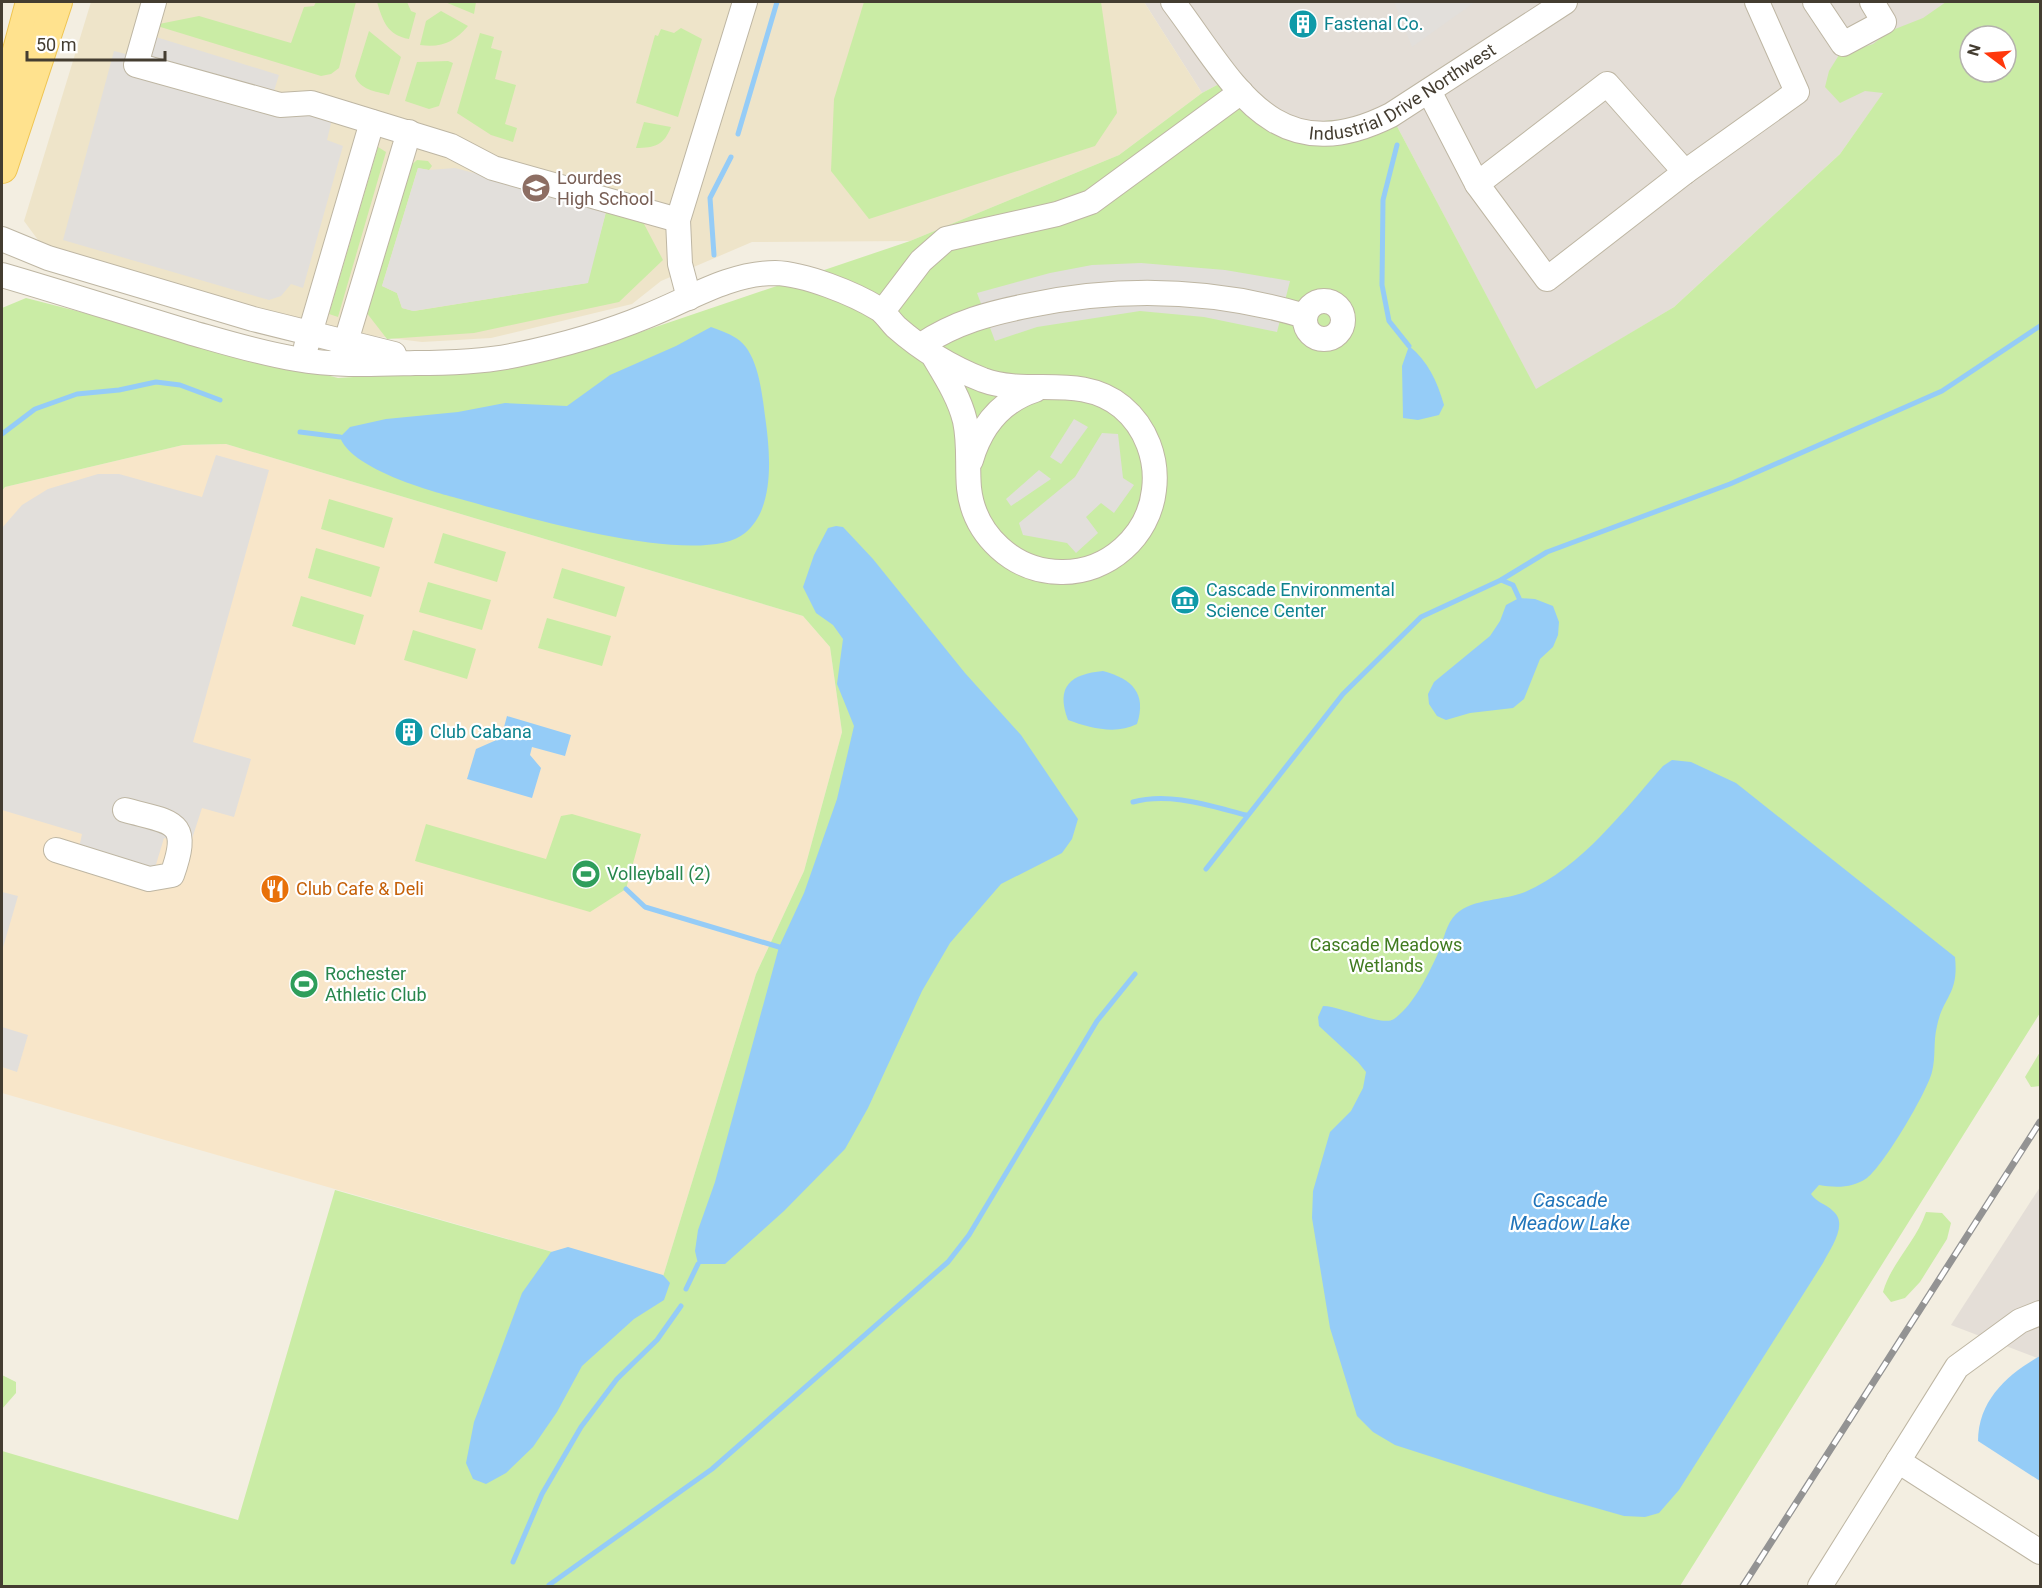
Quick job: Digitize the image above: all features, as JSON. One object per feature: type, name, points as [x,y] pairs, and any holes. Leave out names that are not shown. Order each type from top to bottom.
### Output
[{"type":"main road","points":[[2,110],[31,2]]},
{"type":"main road","points":[[2,168],[57,2]]},
{"type":"street","points":[[153,2],[136,65],[280,105],[311,104],[409,132],[451,146],[493,168],[678,220]]},
{"type":"street","points":[[688,298],[678,254],[678,220],[745,2]]},
{"type":"street","name":"Industrial Drive Northwest","points":[[1173,2],[1241,92],[1259,111],[1279,125],[1304,134],[1324,134],[1367,127],[1429,91],[1565,2]]},
{"type":"street","points":[[1429,91],[1477,184],[1547,279],[1685,172],[1797,92],[1757,2]]},
{"type":"street","points":[[1815,2],[1843,44],[1884,22],[1872,2]]},
{"type":"street","points":[[1477,184],[1607,84],[1685,172]]},
{"type":"street","points":[[883,311],[921,261],[946,240],[1037,219],[1091,202],[1241,92]]},
{"type":"street","points":[[303,360],[309,332],[372,122]]},
{"type":"street","points":[[343,353],[409,132]]},
{"type":"street","points":[[2,239],[48,258],[253,319],[309,332],[343,353]]},
{"type":"street","points":[[2,275],[251,350],[303,360],[343,353],[453,363],[526,353],[645,317],[733,279],[776,273],[842,290],[883,311],[895,325],[926,349],[986,381],[1012,387],[1073,386],[1104,395],[1128,412],[1144,434],[1155,466],[1153,498],[1148,515],[1130,543],[1107,561],[1076,571],[1045,571],[1015,560],[992,541],[975,512],[968,483],[970,463],[976,444],[996,413],[1010,401],[1040,388]]},
{"type":"street","points":[[926,349],[970,319],[1076,296],[1147,291],[1193,293],[1267,305],[1305,316]]},
{"type":"street","points":[[926,349],[948,379],[964,418],[970,463]]},
{"type":"street","points":[[56,850],[148,879],[172,874],[182,849],[181,835],[177,829],[173,824],[125,810]]},
{"type":"street","points":[[1820,1587],[1957,1367],[2020,1321],[2040,1313]]},
{"type":"street","points":[[1898,1461],[2040,1552]]},
{"type":"shaded area","name":"Lourdes High School","points":[[91,2],[1144,2],[1202,93],[1119,155],[910,241],[752,242],[661,281],[632,304],[491,338],[422,342],[374,336],[270,313],[41,244],[24,221]]},
{"type":"shaded area","points":[[1144,2],[2040,2],[2040,6],[1972,24],[1958,24],[1958,28],[1923,37],[1840,154],[1674,307],[1536,390],[1391,115],[1324,134],[1217,85],[1202,93]]},
{"type":"shaded area","points":[[1394,2],[1475,2],[1412,47]]},
{"type":"shaded area","points":[[156,37],[279,75],[273,94],[336,103],[327,140],[343,146],[303,288],[291,284],[281,296],[269,300],[63,240],[114,51],[149,60]]},
{"type":"shaded area","points":[[418,168],[429,170],[455,168],[607,208],[588,283],[413,311],[402,308],[397,293],[382,286]]},
{"type":"shaded area","points":[[1141,263],[1225,270],[1290,281],[1277,332],[1204,317],[1140,311],[1037,327],[995,341],[977,293],[1050,273],[1092,265]]},
{"type":"shaded area","points":[[1074,419],[1088,427],[1061,464],[1050,457]]},
{"type":"shaded area","points":[[1102,433],[1118,434],[1123,478],[1134,485],[1114,513],[1101,503],[1086,517],[1098,533],[1076,553],[1067,543],[1023,535],[1019,523],[1075,477]]},
{"type":"shaded area","name":"Rochester Athletic Club","points":[[226,444],[803,616],[830,647],[842,732],[804,871],[756,974],[661,1283],[2,1093],[2,491],[5,487],[183,445]]},
{"type":"shaded area","points":[[216,455],[269,470],[193,742],[251,759],[234,817],[202,808],[190,845],[164,838],[154,871],[79,848],[82,834],[2,810],[2,528],[22,505],[48,489],[98,474],[119,474],[202,497]]},
{"type":"shaded area","points":[[1039,470],[1051,479],[1011,506],[1006,499]]},
{"type":"shaded area","points":[[2,892],[18,896],[2,951]]},
{"type":"shaded area","points":[[2,1027],[28,1035],[17,1072],[2,1067]]},
{"type":"shaded area","points":[[2040,1187],[2040,1359],[1951,1325]]},
{"type":"green space","points":[[316,2],[356,2],[339,68],[331,74],[321,76],[154,25],[199,16],[291,43],[304,7],[314,6]]},
{"type":"green space","points":[[377,2],[407,2],[411,11],[416,13],[409,39],[391,31],[384,21]]},
{"type":"green space","points":[[445,2],[476,2],[474,14]]},
{"type":"green space","points":[[864,2],[1101,2],[1117,113],[1095,146],[869,219],[831,171],[834,99]]},
{"type":"green space","name":"Cascade Meadows Wetlands","points":[[1946,2],[2040,2],[2040,1013],[1680,1586],[2,1586],[2,1451],[238,1520],[335,1190],[661,1283],[756,974],[804,871],[842,732],[830,647],[803,616],[226,444],[183,445],[5,487],[2,491],[2,308],[26,298],[338,378],[495,368],[635,334],[910,241],[1119,155],[1202,93],[1217,85],[1241,92],[1279,125],[1391,115],[1536,389],[1674,307],[1840,154],[1883,93],[1865,91],[1840,103],[1825,87],[1829,71],[1839,55],[1873,44],[1890,31],[1923,18]]},
{"type":"green space","points":[[441,11],[468,26],[447,43],[435,46],[420,45],[426,21]]},
{"type":"green space","points":[[681,28],[702,39],[678,117],[636,103],[655,35],[658,36],[661,29],[674,33]]},
{"type":"green space","points":[[369,31],[401,57],[389,95],[364,87],[355,76]]},
{"type":"green space","points":[[480,33],[494,37],[491,48],[502,51],[495,79],[516,85],[505,124],[517,128],[513,142],[491,135],[457,113]]},
{"type":"green space","points":[[448,61],[453,63],[439,106],[429,109],[405,101],[417,62]]},
{"type":"green space","points":[[644,122],[671,127],[662,142],[636,148]]},
{"type":"green space","points":[[378,147],[386,152],[338,317],[329,314]]},
{"type":"green space","points":[[417,160],[428,161],[432,166],[429,170],[418,168],[382,286],[397,293],[402,308],[414,311],[587,283],[607,208],[643,222],[663,260],[619,302],[474,333],[387,339],[366,312],[408,168]]},
{"type":"green space","points":[[329,499],[393,518],[384,548],[321,529]]},
{"type":"green space","points":[[443,533],[506,552],[497,582],[434,563]]},
{"type":"green space","points":[[316,548],[380,567],[371,597],[308,578]]},
{"type":"green space","points":[[562,568],[625,587],[616,617],[553,598]]},
{"type":"green space","points":[[428,582],[491,600],[482,630],[419,612]]},
{"type":"green space","points":[[301,596],[364,615],[355,645],[292,626]]},
{"type":"green space","points":[[547,618],[611,636],[602,666],[538,648]]},
{"type":"green space","points":[[413,630],[476,649],[467,679],[404,660]]},
{"type":"green space","points":[[572,814],[641,834],[626,889],[590,912],[415,861],[426,824],[546,859],[561,816]]},
{"type":"green space","points":[[2040,1052],[2040,1086],[2031,1087],[2025,1077]]},
{"type":"green space","points":[[1926,1212],[1942,1213],[1951,1223],[1947,1239],[1920,1282],[1905,1298],[1891,1302],[1883,1292],[1887,1281],[1922,1223]]},
{"type":"green space","points":[[2,1375],[16,1382],[16,1393],[2,1409]]},
{"type":"water","points":[[711,327],[736,338],[749,352],[754,362],[764,407],[769,462],[766,494],[755,522],[745,533],[722,543],[688,546],[603,535],[479,504],[424,488],[372,467],[346,448],[340,437],[350,427],[386,419],[458,412],[505,403],[567,406],[610,375],[676,346]]},
{"type":"water","points":[[1409,346],[1422,358],[1435,380],[1444,405],[1439,415],[1418,420],[1403,418],[1402,366]]},
{"type":"water","points":[[843,527],[873,559],[965,673],[1021,735],[1078,819],[1072,839],[1062,853],[1001,884],[950,943],[922,991],[868,1108],[845,1149],[784,1211],[725,1264],[698,1264],[695,1251],[698,1230],[715,1182],[779,947],[804,893],[837,799],[854,726],[837,684],[843,639],[833,625],[816,613],[803,587],[814,555],[828,528]]},
{"type":"water","points":[[1519,598],[1535,599],[1553,606],[1559,622],[1558,635],[1553,647],[1540,659],[1524,699],[1513,708],[1470,713],[1446,720],[1437,716],[1429,704],[1428,694],[1434,682],[1490,636],[1500,621],[1506,605]]},
{"type":"water","points":[[1103,671],[1122,678],[1135,689],[1140,704],[1137,724],[1112,730],[1085,726],[1068,720],[1063,698],[1069,684],[1082,675]]},
{"type":"water","points":[[507,716],[571,735],[565,756],[532,747],[530,755],[541,768],[532,798],[467,779],[476,749],[501,738]]},
{"type":"water","name":"Cascade Meadow Lake","points":[[1672,760],[1691,762],[1736,783],[1955,957],[1956,970],[1953,988],[1937,1026],[1932,1072],[1922,1095],[1894,1144],[1867,1178],[1856,1184],[1844,1186],[1819,1185],[1811,1194],[1833,1211],[1839,1223],[1837,1237],[1823,1263],[1679,1490],[1659,1513],[1645,1517],[1624,1516],[1395,1445],[1373,1432],[1357,1416],[1330,1328],[1312,1218],[1313,1191],[1330,1132],[1351,1111],[1363,1088],[1366,1072],[1319,1026],[1318,1017],[1323,1006],[1380,1020],[1394,1019],[1408,1006],[1420,988],[1456,914],[1480,902],[1525,892],[1565,868],[1617,819],[1663,766]]},
{"type":"water","points":[[568,1247],[663,1275],[670,1283],[664,1300],[634,1319],[582,1366],[557,1412],[533,1447],[506,1473],[486,1484],[473,1479],[466,1463],[474,1422],[522,1293],[551,1252]]},
{"type":"water","points":[[2040,1356],[2040,1481],[1978,1441],[1983,1413],[1997,1390],[2017,1371]]},
{"type":"waterway","points":[[738,134],[777,2]]},
{"type":"waterway","points":[[1397,145],[1383,200],[1382,285],[1389,321],[1409,346]]},
{"type":"waterway","points":[[714,255],[710,198],[731,157]]},
{"type":"waterway","points":[[1206,869],[1343,694],[1421,617],[1501,580],[1547,552],[1730,484],[1942,391],[2040,326]]},
{"type":"waterway","points":[[2,434],[35,409],[77,394],[119,390],[156,382],[180,385],[220,400]]},
{"type":"waterway","points":[[300,432],[340,437]]},
{"type":"waterway","points":[[1501,580],[1513,585],[1519,598]]},
{"type":"waterway","points":[[1133,802],[1147,799],[1176,799],[1246,815]]},
{"type":"waterway","points":[[626,889],[645,907],[779,947]]},
{"type":"waterway","points":[[549,1585],[712,1469],[948,1262],[969,1235],[1097,1021],[1135,974]]},
{"type":"waterway","points":[[686,1289],[698,1264]]},
{"type":"waterway","points":[[513,1562],[542,1494],[581,1427],[617,1379],[657,1340],[681,1306]]},
{"type":"railway","points":[[1743,1586],[2040,1122]]},
{"type":"place","name":"Fastenal Co.","points":[[1303,24]]},
{"type":"place","name":"Lourdes High School","points":[[536,188]]},
{"type":"place","name":"Cascade Environmental Science Center","points":[[1185,600]]},
{"type":"place","name":"Club Cabana","points":[[409,732]]},
{"type":"place","name":"Volleyball (2)","points":[[586,874]]},
{"type":"place","name":"Club Cafe & Deli","points":[[275,889]]},
{"type":"place","name":"Rochester Athletic Club","points":[[304,984]]}]
